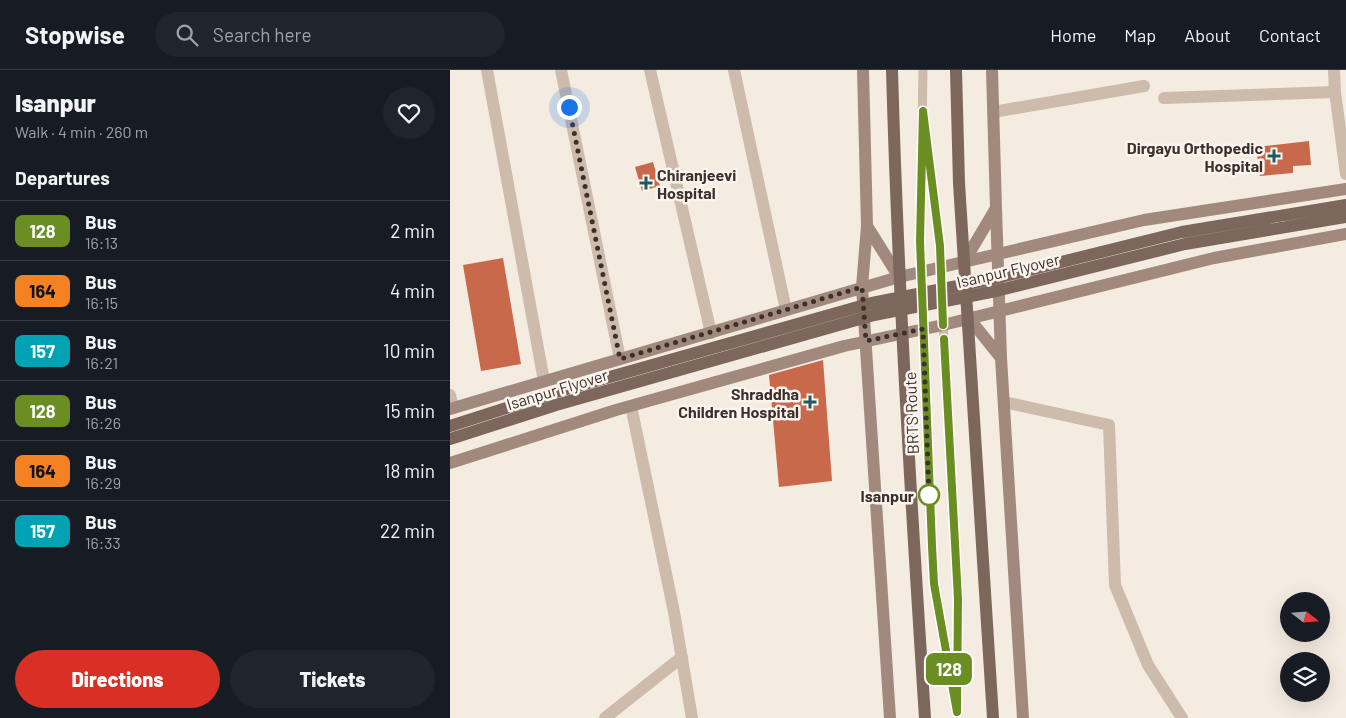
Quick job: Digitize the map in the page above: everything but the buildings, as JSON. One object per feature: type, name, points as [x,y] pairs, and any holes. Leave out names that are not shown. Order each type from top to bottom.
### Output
[{"type":"main road","points":[[892,70],[907,440],[924,718]]},
{"type":"main road","points":[[956,70],[959,183],[993,718]]},
{"type":"main road","name":"Isanpur Flyover","points":[[450,426],[553,393],[872,303],[993,279],[1182,232],[1346,205]]},
{"type":"main road","name":"Isanpur Flyover","points":[[450,439],[556,405],[874,315],[996,291],[1185,244],[1346,218]]},
{"type":"street","points":[[488,70],[544,381]]},
{"type":"street","points":[[561,70],[620,359]]},
{"type":"street","points":[[650,70],[711,333]]},
{"type":"street","points":[[734,70],[786,310]]},
{"type":"street","points":[[863,70],[867,226],[862,287],[890,718]]},
{"type":"street","points":[[992,70],[1001,358],[1023,718]]},
{"type":"street","points":[[1334,70],[1335,92],[1346,174]]},
{"type":"street","points":[[993,112],[1144,86]]},
{"type":"street","points":[[1164,98],[1335,92]]},
{"type":"street","points":[[451,404],[544,381],[899,277],[1144,220],[1346,189]]},
{"type":"street","points":[[964,262],[996,208]]},
{"type":"street","points":[[867,226],[899,277]]},
{"type":"street","points":[[450,464],[631,406],[866,341],[943,325],[968,317],[1214,258],[1346,234]]},
{"type":"street","points":[[968,317],[1001,358]]},
{"type":"street","points":[[1004,402],[1109,425],[1115,585],[1148,665],[1182,718]]},
{"type":"street","points":[[631,406],[682,657],[692,718]]},
{"type":"street","points":[[605,718],[682,657]]},
{"type":"lane","name":"BRTS Route","points":[[922,70],[923,111],[919,212],[934,584],[957,715]]},
{"type":"lane","name":"BRTS Route","points":[[923,111],[936,210],[941,268],[958,599],[957,715]]},
{"type":"bus line","name":"128","points":[[943,325],[940,246],[923,111],[919,212],[934,584],[957,712],[958,599],[944,339]]},
{"type":"place","name":"Dirgayu Orthopedic Hospital","points":[[1274,156]]},
{"type":"place","name":"Chiranjeevi Hospital","points":[[646,183]]},
{"type":"place","name":"Shraddha Children Hospital","points":[[810,402]]},
{"type":"place","name":"Isanpur","points":[[929,495]]},
{"type":"route","points":[[569,107],[620,359],[862,287],[866,341],[923,329],[929,495]]}]
